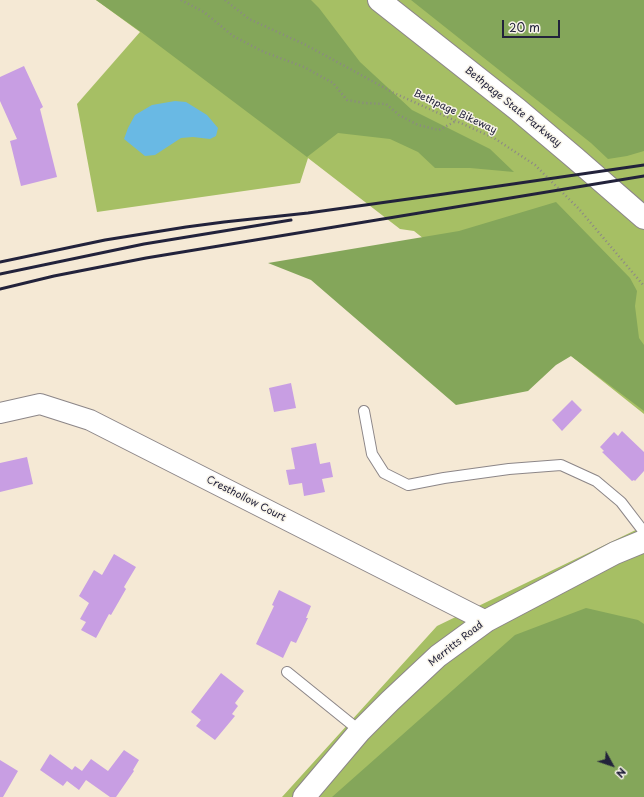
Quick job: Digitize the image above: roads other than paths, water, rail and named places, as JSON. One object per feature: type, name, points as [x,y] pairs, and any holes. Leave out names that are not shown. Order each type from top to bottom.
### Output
[{"type":"main road","name":"Bethpage State Parkway","points":[[379,0],[517,109],[635,207],[644,218]]},
{"type":"main road","name":"Merritts Road","points":[[304,797],[360,732],[390,701],[438,656],[486,621],[615,553],[644,541]]},
{"type":"street","name":"Cresthollow Court","points":[[0,413],[40,404],[90,420],[486,621]]},
{"type":"lane","points":[[364,411],[372,454],[384,474],[408,485],[444,478],[509,469],[561,466],[596,481],[621,502],[644,532]]},
{"type":"lane","points":[[287,672],[360,732]]},
{"type":"water","points":[[175,101],[186,102],[207,115],[218,128],[216,136],[210,139],[193,137],[181,138],[155,155],[145,156],[124,139],[135,115],[152,105]]},
{"type":"railway","points":[[0,262],[105,240],[186,227],[308,213],[644,165]]},
{"type":"railway","points":[[0,289],[54,276],[146,258],[644,176]]},
{"type":"railway","points":[[0,274],[144,244],[291,220]]}]
